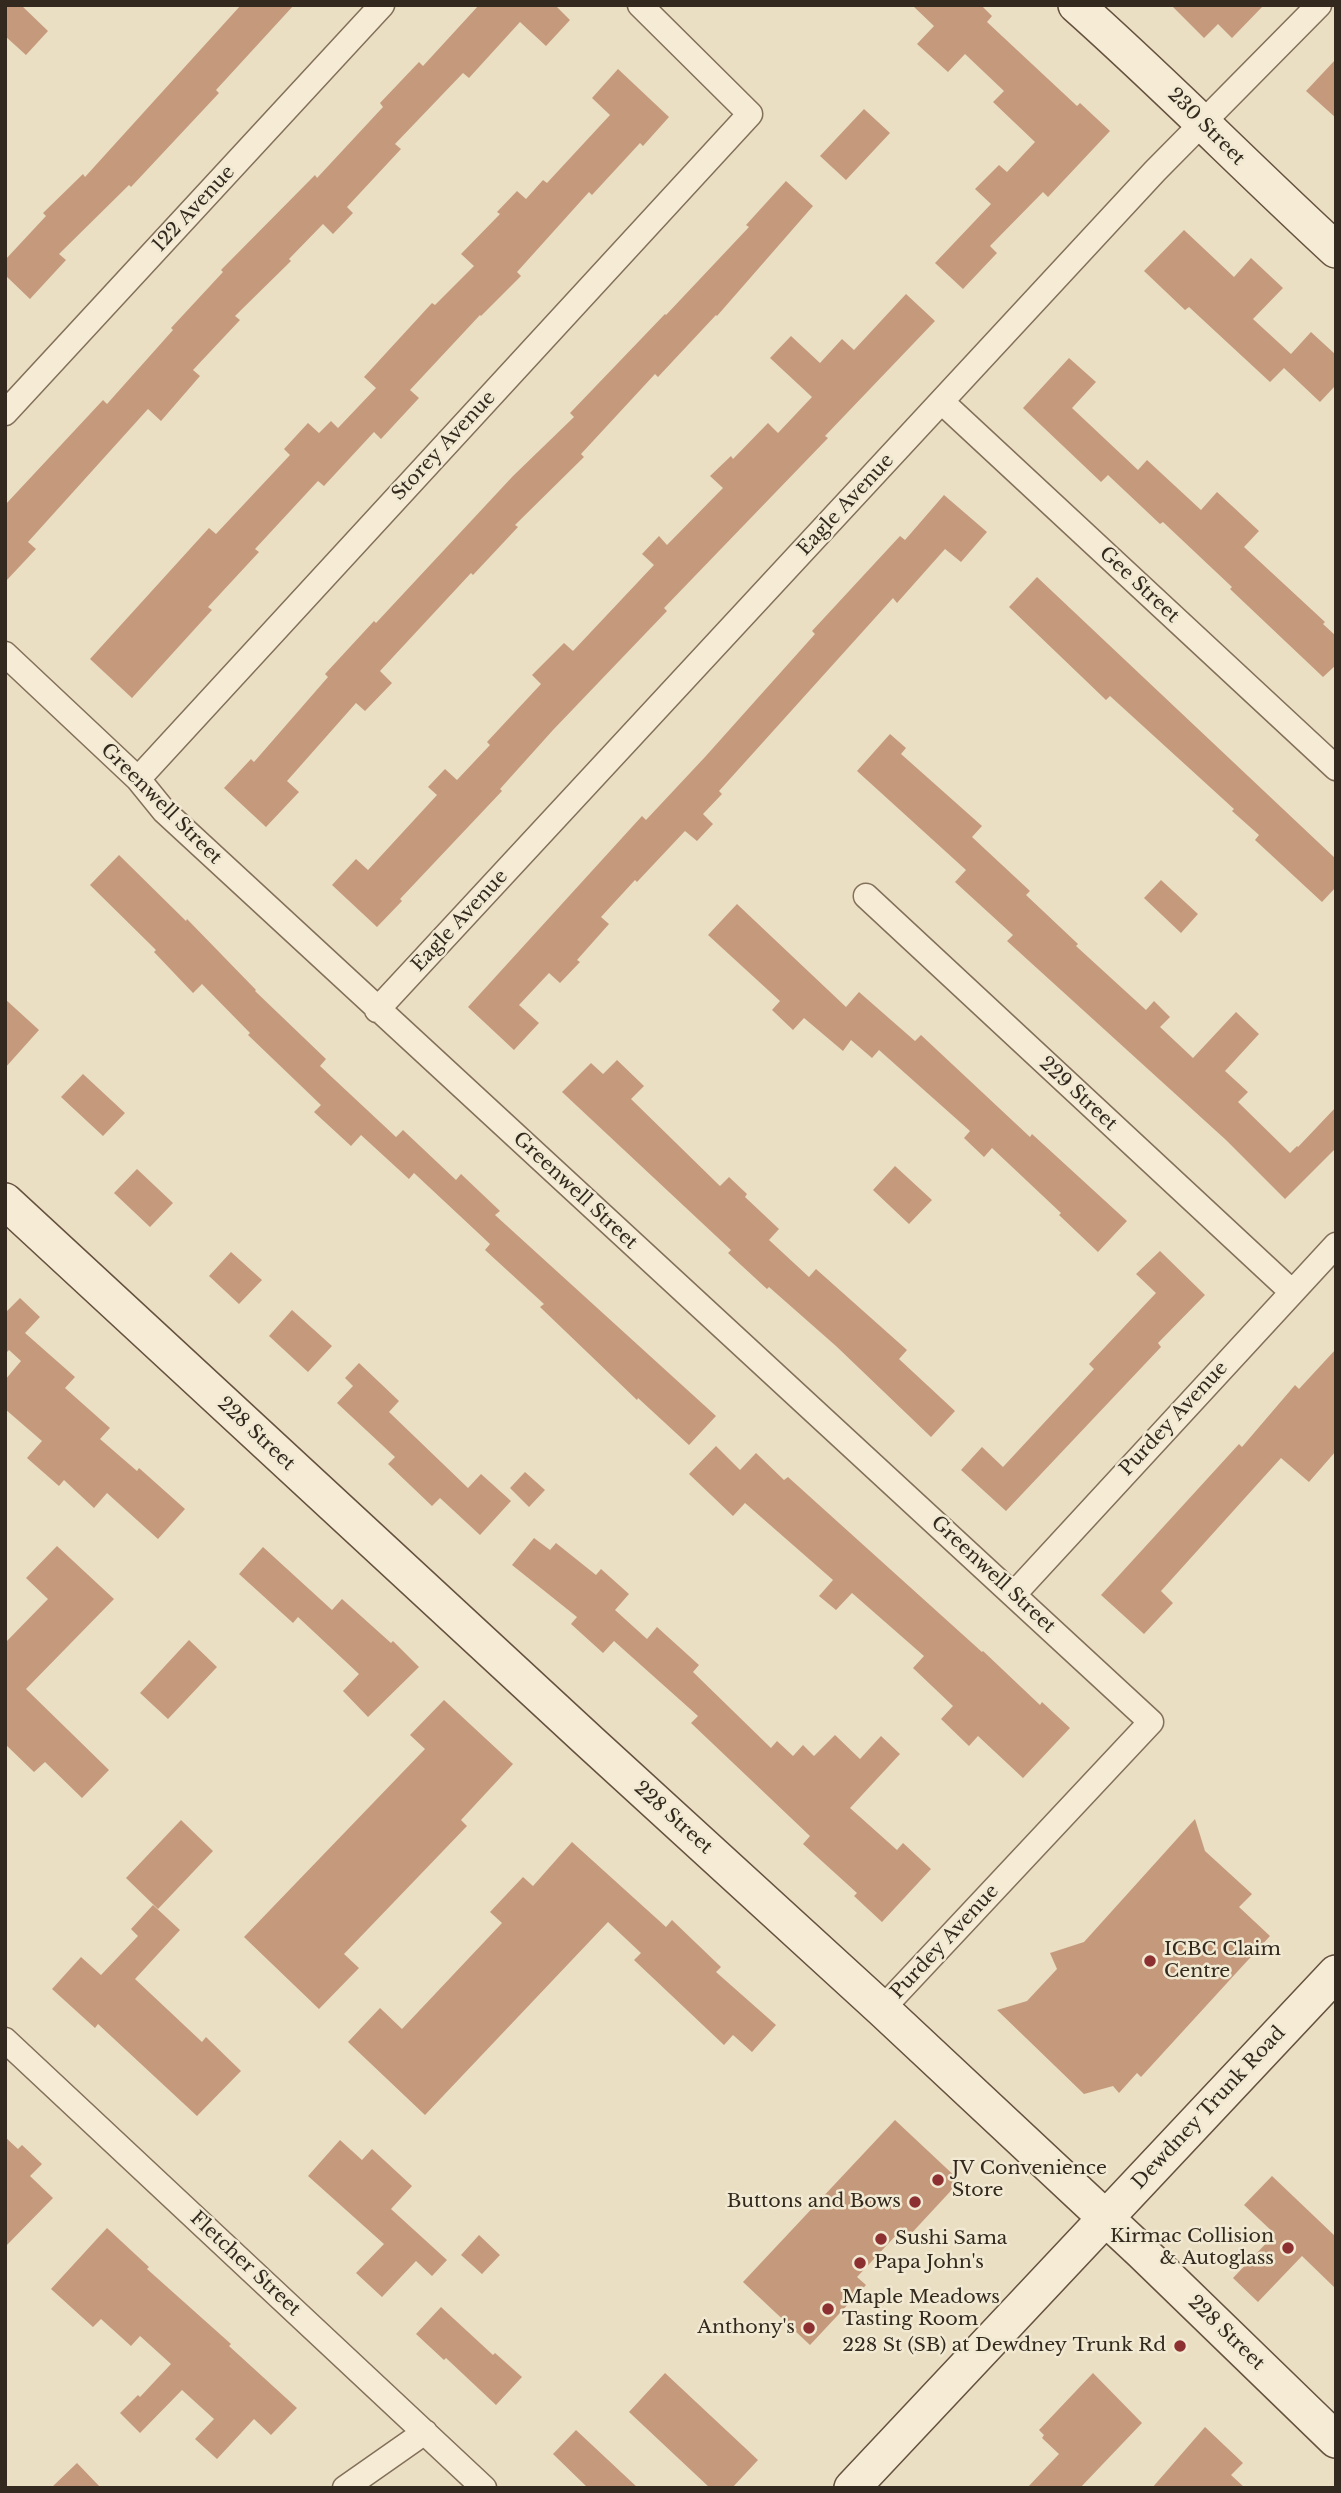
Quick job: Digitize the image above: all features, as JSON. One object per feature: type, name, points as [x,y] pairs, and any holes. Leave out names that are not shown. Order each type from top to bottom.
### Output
[{"type":"street","name":"122 Avenue","points":[[5,413],[382,5]]},
{"type":"street","name":"Storey Avenue","points":[[138,779],[750,114],[640,5]]},
{"type":"street","name":"230 Street","points":[[1076,5],[1150,71],[1336,250]]},
{"type":"street","name":"Eagle Avenue","points":[[377,1010],[1155,171],[1319,5]]},
{"type":"street","name":"Gee Street","points":[[942,402],[1336,768]]},
{"type":"street","name":"Greenwell Street","points":[[5,654],[138,779],[163,811],[1151,1722]]},
{"type":"street","name":"229 Street","points":[[866,897],[1291,1292]]},
{"type":"street","name":"228 Street","points":[[5,1201],[579,1733],[882,2009],[1336,2440]]},
{"type":"street","name":"Purdey Avenue","points":[[1014,1594],[1336,1245]]},
{"type":"street","name":"Purdey Avenue","points":[[882,2009],[1151,1722]]},
{"type":"street","name":"Dewdney Trunk Road","points":[[852,2488],[1336,1973]]},
{"type":"street","name":"Fletcher Street","points":[[5,2040],[484,2488]]},
{"type":"street","points":[[345,2488],[425,2432]]},
{"type":"building","points":[[5,5],[21,5],[48,31],[26,55],[5,36]]},
{"type":"building","points":[[241,5],[294,5],[216,90],[219,93],[131,187],[129,185],[59,254],[66,260],[30,299],[5,275],[5,260],[46,216],[43,213],[83,174],[85,177]]},
{"type":"building","points":[[479,5],[555,5],[570,20],[546,46],[520,22],[469,78],[463,73],[395,144],[401,149],[347,207],[353,213],[333,234],[323,224],[289,259],[291,261],[235,316],[240,320],[193,370],[200,376],[161,421],[148,409],[28,542],[36,549],[5,582],[5,505],[103,400],[107,404],[223,272],[221,270],[315,175],[317,178],[383,107],[380,103],[419,62],[423,66]]},
{"type":"building","points":[[912,5],[981,5],[992,16],[987,22],[1077,106],[1080,103],[1110,131],[1048,197],[1043,192],[990,246],[997,253],[963,289],[935,263],[991,204],[975,189],[999,165],[1007,172],[1035,142],[993,102],[1004,91],[965,54],[948,72],[917,44],[934,26]]},
{"type":"building","points":[[1171,5],[1264,5],[1232,38],[1218,24],[1204,38]]},
{"type":"building","points":[[1336,59],[1336,118],[1306,91]]},
{"type":"building","points":[[618,69],[669,117],[643,146],[640,143],[592,195],[589,192],[517,272],[521,276],[480,315],[410,390],[419,398],[381,439],[374,432],[324,486],[318,481],[255,549],[259,552],[208,607],[212,610],[132,698],[90,659],[209,528],[216,534],[290,455],[284,449],[308,423],[319,433],[331,421],[338,428],[376,388],[364,377],[432,303],[435,305],[474,266],[461,254],[500,214],[497,212],[517,191],[526,199],[543,180],[547,183],[610,115],[592,98]]},
{"type":"building","points":[[864,109],[890,133],[846,180],[820,156]]},
{"type":"building","points":[[786,181],[813,206],[717,316],[658,377],[655,374],[581,454],[584,457],[515,525],[518,527],[473,575],[471,573],[380,671],[392,683],[365,711],[356,703],[287,781],[299,792],[266,827],[224,788],[251,759],[254,762],[328,677],[325,674],[374,621],[376,623],[513,476],[574,417],[570,413],[749,227],[746,225]]},
{"type":"building","points":[[1184,230],[1234,277],[1251,258],[1283,288],[1253,319],[1291,354],[1311,332],[1336,355],[1336,385],[1320,402],[1284,368],[1270,382],[1189,307],[1185,310],[1144,271]]},
{"type":"building","points":[[906,294],[935,321],[825,436],[828,438],[664,608],[667,611],[553,730],[500,789],[502,791],[377,927],[332,885],[356,859],[368,870],[437,795],[428,787],[445,769],[457,780],[490,745],[487,742],[541,684],[532,675],[564,643],[573,651],[654,565],[642,554],[659,536],[667,545],[723,488],[710,476],[731,456],[733,459],[768,423],[778,433],[812,397],[770,358],[791,336],[820,363],[842,339],[854,350]]},
{"type":"building","points":[[1069,358],[1096,382],[1072,408],[1138,470],[1147,460],[1201,510],[1217,492],[1259,531],[1244,547],[1325,622],[1323,624],[1336,636],[1336,665],[1323,677],[1163,522],[1160,524],[1108,475],[1101,482],[1023,408]]},
{"type":"building","points":[[944,495],[987,532],[961,562],[945,549],[897,603],[893,598],[719,791],[722,794],[703,814],[713,824],[697,841],[685,831],[601,917],[609,924],[560,983],[549,973],[519,1005],[539,1023],[514,1050],[468,1007],[642,816],[646,820],[705,757],[815,634],[812,631],[900,536],[905,540]]},
{"type":"building","points":[[1037,577],[1336,859],[1336,887],[1322,902],[1255,840],[1259,835],[1232,811],[1234,809],[1110,696],[1106,700],[1009,607]]},
{"type":"building","points":[[890,734],[906,748],[901,754],[982,826],[972,837],[1030,891],[1026,895],[1078,944],[1076,946],[1146,1010],[1154,1001],[1170,1017],[1160,1027],[1193,1058],[1236,1012],[1259,1034],[1225,1071],[1248,1092],[1238,1102],[1290,1153],[1336,1107],[1336,1148],[1285,1199],[1226,1140],[1007,941],[1013,935],[955,882],[966,870],[857,771]]},
{"type":"building","points":[[119,855],[186,921],[187,919],[255,991],[326,1059],[320,1066],[396,1137],[403,1130],[456,1180],[461,1174],[500,1211],[495,1215],[716,1416],[689,1445],[638,1398],[637,1400],[540,1307],[544,1304],[485,1250],[490,1244],[414,1173],[409,1179],[361,1135],[351,1146],[314,1112],[321,1105],[248,1035],[250,1033],[202,984],[193,993],[154,952],[156,950],[90,885]]},
{"type":"building","points":[[1161,880],[1198,914],[1181,933],[1144,898]]},
{"type":"building","points":[[737,904],[846,1007],[859,992],[915,1041],[921,1035],[1030,1137],[1032,1134],[1127,1221],[1098,1252],[992,1148],[984,1157],[964,1138],[970,1131],[879,1050],[872,1058],[851,1040],[843,1051],[804,1018],[793,1030],[772,1010],[780,1001],[708,935]]},
{"type":"building","points":[[5,999],[39,1030],[5,1068]]},
{"type":"building","points":[[617,1060],[644,1086],[631,1099],[720,1186],[729,1177],[747,1194],[745,1197],[779,1229],[769,1240],[809,1277],[816,1269],[907,1350],[899,1359],[955,1411],[931,1437],[836,1346],[728,1253],[731,1250],[562,1092],[591,1063],[603,1074]]},
{"type":"building","points":[[83,1074],[125,1113],[103,1136],[61,1097]]},
{"type":"building","points":[[895,1166],[932,1200],[909,1224],[873,1190]]},
{"type":"building","points":[[137,1169],[173,1203],[150,1227],[114,1193]]},
{"type":"building","points":[[1160,1251],[1205,1295],[1158,1343],[1161,1347],[1006,1511],[961,1470],[982,1447],[1003,1467],[1094,1369],[1089,1364],[1156,1293],[1136,1274]]},
{"type":"building","points":[[231,1252],[262,1280],[239,1304],[209,1276]]},
{"type":"building","points":[[20,1298],[40,1317],[25,1333],[75,1377],[65,1388],[110,1428],[100,1439],[137,1471],[139,1468],[185,1509],[158,1539],[107,1493],[94,1508],[64,1480],[59,1486],[27,1458],[42,1441],[5,1409],[5,1380],[21,1361],[9,1350],[5,1354],[5,1313]]},
{"type":"building","points":[[292,1310],[332,1346],[308,1372],[269,1336]]},
{"type":"building","points":[[1336,1349],[1336,1451],[1309,1482],[1281,1458],[1161,1591],[1173,1603],[1144,1634],[1101,1595],[1239,1444],[1242,1447],[1295,1385],[1299,1389]]},
{"type":"building","points":[[359,1363],[399,1401],[389,1412],[468,1488],[481,1474],[511,1501],[480,1535],[440,1498],[432,1506],[388,1464],[395,1457],[337,1403],[353,1386],[345,1378]]},
{"type":"building","points":[[716,1446],[740,1470],[756,1453],[784,1480],[788,1477],[1040,1705],[1042,1702],[1070,1728],[1023,1778],[978,1736],[969,1746],[941,1719],[953,1706],[913,1668],[924,1656],[852,1593],[836,1610],[819,1596],[833,1580],[745,1503],[733,1516],[689,1474]]},
{"type":"building","points":[[525,1472],[545,1490],[529,1507],[510,1488]]},
{"type":"building","points":[[534,1538],[550,1550],[556,1543],[596,1575],[601,1569],[629,1594],[615,1610],[647,1639],[657,1627],[699,1665],[693,1672],[771,1748],[777,1741],[793,1756],[803,1745],[814,1756],[835,1735],[860,1759],[881,1736],[900,1754],[850,1808],[897,1850],[903,1843],[931,1869],[882,1922],[854,1896],[857,1893],[803,1844],[810,1836],[691,1723],[698,1716],[614,1641],[603,1653],[571,1624],[577,1617],[512,1565]]},
{"type":"building","points":[[57,1546],[114,1599],[26,1689],[109,1770],[82,1798],[45,1762],[34,1772],[5,1744],[5,1643],[48,1599],[26,1578]]},
{"type":"building","points":[[263,1547],[332,1610],[342,1599],[391,1643],[393,1641],[419,1667],[368,1717],[343,1691],[359,1674],[298,1617],[293,1623],[239,1574]]},
{"type":"building","points":[[189,1640],[217,1667],[168,1719],[140,1693]]},
{"type":"building","points":[[444,1700],[513,1764],[461,1820],[467,1826],[344,1954],[359,1968],[319,2009],[244,1937],[425,1749],[410,1735]]},
{"type":"building","name":"ICBC Claim Centre","points":[[1195,1819],[1205,1851],[1252,1894],[1239,1907],[1270,1936],[1141,2077],[1137,2073],[1119,2093],[1113,2086],[1084,2094],[997,2010],[1027,2001],[1057,1969],[1050,1953],[1084,1942]]},
{"type":"building","points":[[181,1820],[213,1851],[158,1909],[126,1878]]},
{"type":"building","points":[[572,1842],[666,1927],[672,1920],[721,1967],[716,1972],[776,2025],[752,2052],[733,2035],[724,2045],[634,1960],[641,1953],[608,1922],[425,2115],[348,2042],[380,2008],[402,2029],[502,1923],[490,1912],[523,1877],[533,1886]]},
{"type":"building","points":[[153,1905],[180,1930],[135,1979],[202,2042],[206,2037],[241,2071],[197,2116],[98,2024],[95,2028],[52,1989],[81,1957],[101,1975],[138,1936],[131,1929]]},
{"type":"building","points":[[895,2120],[960,2181],[908,2237],[901,2230],[857,2277],[866,2285],[810,2345],[743,2282]]},
{"type":"building","points":[[5,2137],[18,2149],[22,2145],[42,2164],[30,2176],[53,2198],[5,2247]]},
{"type":"building","points":[[340,2140],[362,2160],[372,2149],[412,2186],[391,2209],[447,2260],[432,2276],[416,2261],[382,2297],[356,2273],[384,2244],[308,2176]]},
{"type":"building","points":[[1272,2176],[1336,2237],[1336,2289],[1302,2256],[1258,2302],[1233,2278],[1275,2234],[1244,2205]]},
{"type":"building","points":[[107,2228],[149,2267],[147,2269],[297,2408],[271,2435],[254,2419],[217,2459],[195,2439],[214,2419],[182,2390],[140,2433],[120,2413],[138,2395],[140,2397],[171,2364],[140,2336],[131,2346],[101,2319],[93,2327],[51,2289]]},
{"type":"building","points":[[479,2235],[500,2255],[482,2274],[461,2255]]},
{"type":"building","points":[[441,2307],[493,2355],[495,2353],[522,2377],[496,2405],[416,2334]]},
{"type":"building","points":[[665,2373],[758,2460],[732,2488],[710,2488],[629,2412]]},
{"type":"building","points":[[1093,2373],[1142,2423],[1080,2488],[1027,2488],[1059,2454],[1042,2438],[1044,2435],[1039,2430]]},
{"type":"building","points":[[1205,2427],[1243,2463],[1231,2475],[1245,2488],[1152,2488]]},
{"type":"building","points":[[576,2430],[638,2488],[588,2488],[553,2454]]},
{"type":"building","points":[[77,2463],[101,2488],[51,2488]]},
{"type":"place","name":"ICBC Claim Centre","points":[[1150,1961]]},
{"type":"place","name":"JV Convenience Store","points":[[938,2180]]},
{"type":"place","name":"Buttons and Bows","points":[[915,2202]]},
{"type":"place","name":"Sushi Sama","points":[[881,2239]]},
{"type":"place","name":"Kirmac Collision & Autoglass","points":[[1288,2248]]},
{"type":"place","name":"Papa John's","points":[[860,2263]]},
{"type":"place","name":"Maple Meadows Tasting Room","points":[[828,2309]]},
{"type":"place","name":"Anthony's","points":[[809,2328]]},
{"type":"place","name":"228 St (SB) at Dewdney Trunk Rd","points":[[1180,2346]]}]
